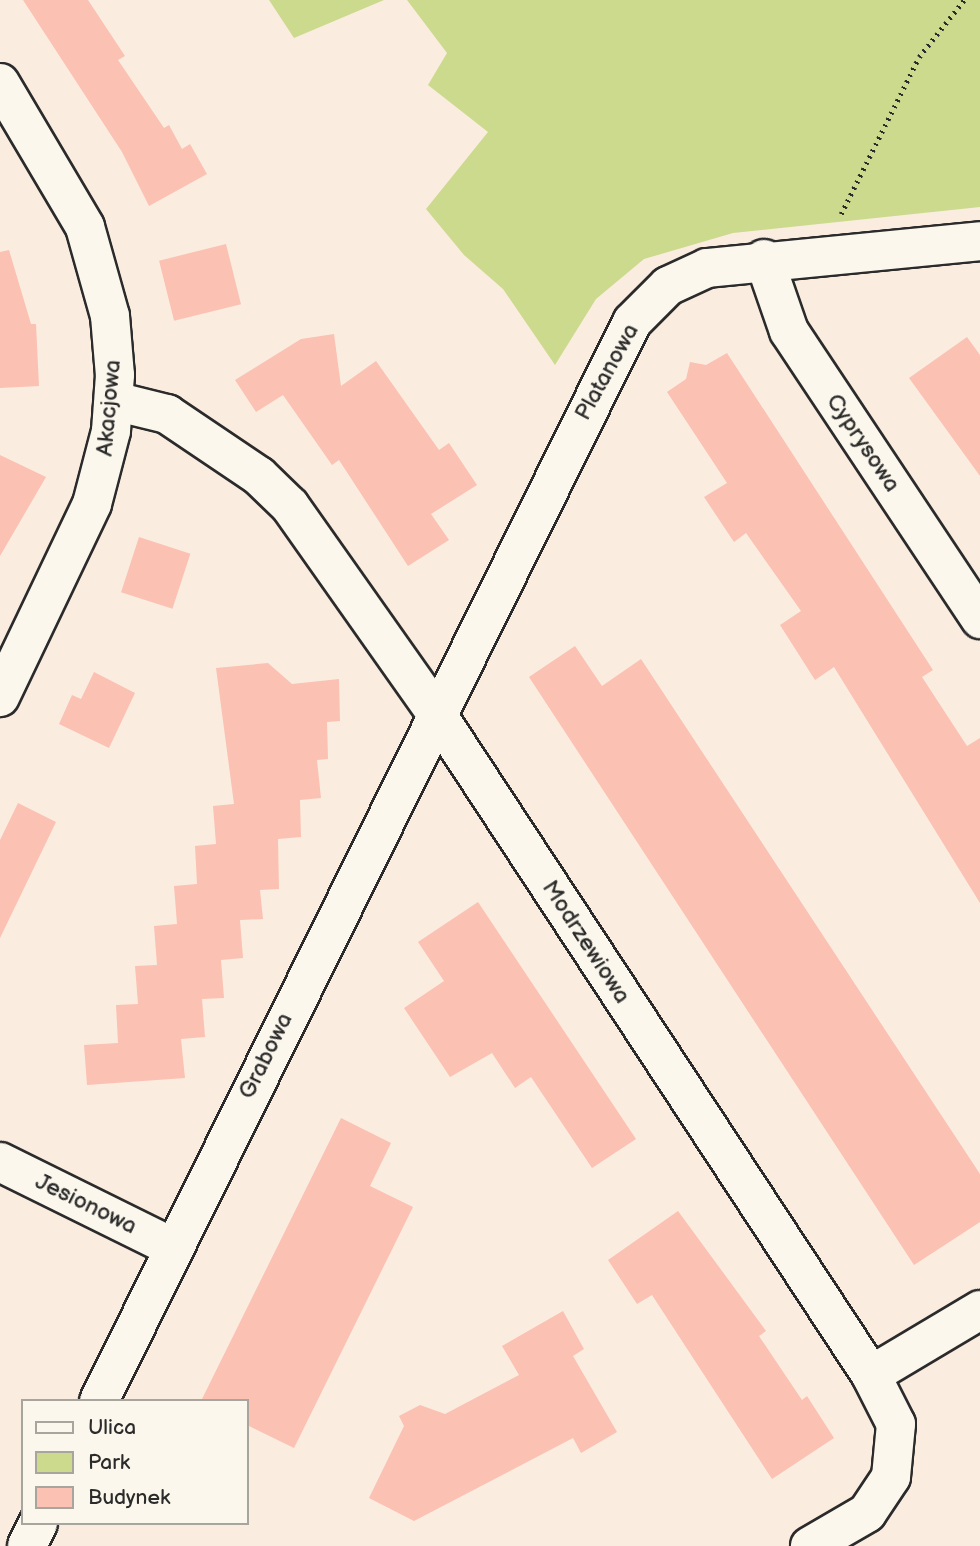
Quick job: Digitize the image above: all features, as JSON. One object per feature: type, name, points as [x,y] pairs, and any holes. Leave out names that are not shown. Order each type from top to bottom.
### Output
[{"type":"street","name":"Akacjowa","points":[[0,83],[52,162],[88,236],[110,316],[114,401],[92,504],[0,697]]},
{"type":"street","name":"Platanowa","points":[[436,713],[632,322],[685,275],[764,260],[980,241]]},
{"type":"street","name":"Cyprysowa","points":[[764,260],[789,331],[980,619]]},
{"type":"street","name":"Modrzewiowa","points":[[114,401],[167,414],[274,488],[436,713],[871,1375],[896,1424],[891,1477],[867,1513],[810,1546]]},
{"type":"street","name":"Grabowa","points":[[100,1399],[172,1247],[436,713]]},
{"type":"street","name":"Jesionowa","points":[[0,1162],[172,1247]]},
{"type":"street","points":[[871,1375],[980,1310]]},
{"type":"street","points":[[27,1546],[37,1525]]},
{"type":"path","points":[[833,254],[838,219],[919,57],[964,0]]},
{"type":"green space","points":[[269,0],[384,0],[294,38]]},
{"type":"green space","points":[[407,0],[980,0],[980,207],[733,233],[644,259],[596,299],[555,365],[503,289],[464,255],[426,209],[488,132],[428,85],[447,53]]},
{"type":"building","points":[[23,0],[88,0],[125,56],[118,60],[164,128],[169,125],[182,149],[190,144],[207,174],[149,206],[122,152]]},
{"type":"building","points":[[226,244],[241,304],[174,321],[159,261]]},
{"type":"building","points":[[9,250],[31,324],[36,324],[39,386],[0,388],[0,252]]},
{"type":"building","points":[[334,334],[341,386],[376,361],[439,450],[449,443],[477,485],[431,514],[449,540],[408,566],[339,460],[332,465],[283,395],[256,412],[235,380],[301,339]]},
{"type":"building","points":[[967,337],[980,355],[980,476],[909,378]]},
{"type":"building","points":[[727,353],[933,670],[922,677],[967,746],[980,738],[980,903],[834,667],[815,680],[780,625],[801,611],[746,533],[734,542],[704,497],[727,483],[667,392],[686,379],[690,362],[706,365]]},
{"type":"building","points":[[0,455],[46,477],[0,556]]},
{"type":"building","points":[[139,537],[190,554],[172,609],[121,592]]},
{"type":"building","points":[[575,646],[602,686],[641,659],[980,1174],[980,1222],[914,1265],[529,677]]},
{"type":"building","points":[[268,663],[292,684],[339,679],[340,721],[327,722],[328,759],[317,760],[321,798],[300,800],[301,837],[278,839],[279,889],[260,890],[263,919],[240,920],[243,958],[221,960],[224,998],[202,999],[205,1037],[181,1039],[185,1078],[87,1085],[84,1045],[118,1043],[116,1005],[138,1004],[135,966],[157,965],[154,926],[177,924],[174,886],[197,884],[195,846],[216,844],[213,806],[234,804],[216,668]]},
{"type":"building","points":[[94,672],[135,693],[109,748],[59,724],[72,695],[81,699]]},
{"type":"building","points":[[18,803],[56,822],[0,938],[0,840]]},
{"type":"building","points":[[478,902],[636,1139],[592,1168],[531,1077],[515,1088],[492,1053],[450,1077],[404,1008],[444,981],[418,942]]},
{"type":"building","points":[[341,1118],[391,1143],[370,1186],[413,1207],[294,1448],[248,1425],[248,1399],[202,1399]]},
{"type":"building","points":[[678,1211],[766,1331],[759,1336],[802,1400],[807,1396],[834,1438],[772,1479],[652,1295],[637,1304],[608,1260]]},
{"type":"building","points":[[563,1311],[584,1349],[573,1356],[617,1432],[581,1453],[573,1438],[414,1521],[369,1498],[404,1426],[399,1416],[420,1405],[445,1414],[519,1375],[502,1346]]}]
